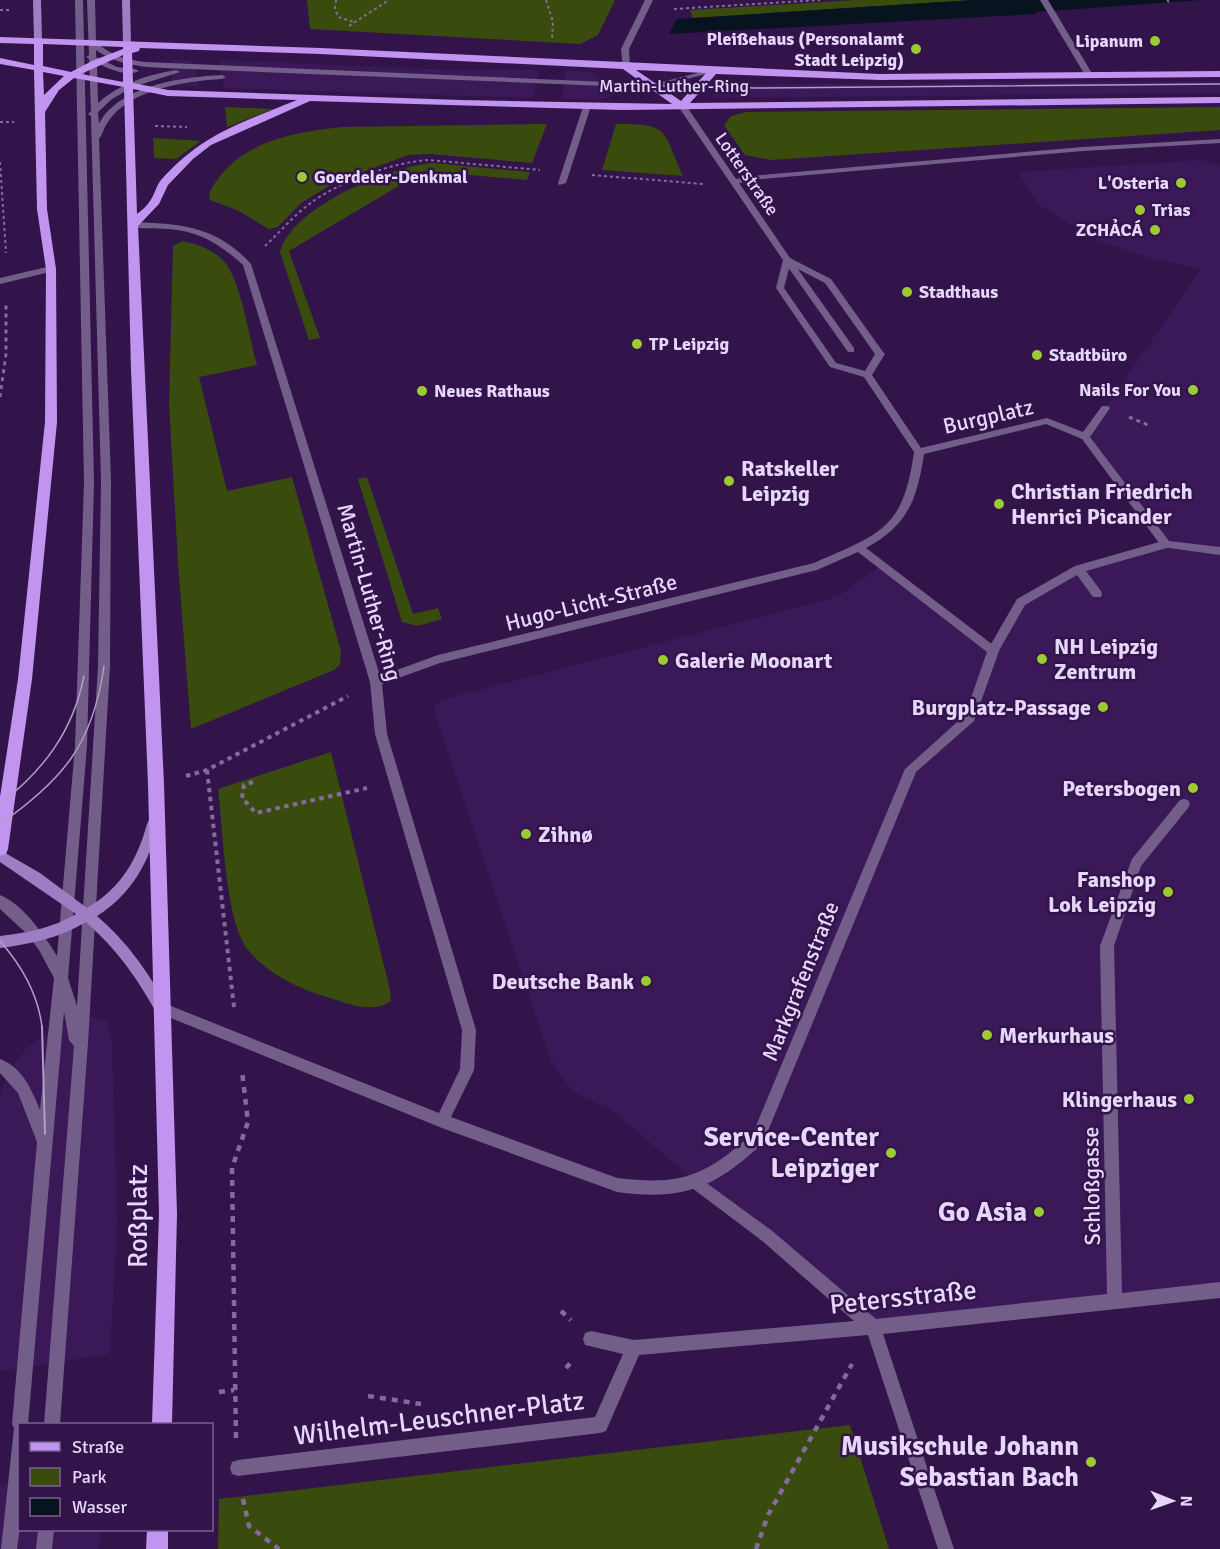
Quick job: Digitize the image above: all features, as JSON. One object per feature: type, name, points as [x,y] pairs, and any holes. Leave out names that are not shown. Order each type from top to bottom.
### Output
[{"type":"main road","points":[[0,849],[26,679],[51,422],[51,269],[42,210],[37,0]]},
{"type":"main road","points":[[126,0],[137,370],[156,784],[161,1008]]},
{"type":"main road","name":"Martin-Luther-Ring","points":[[0,40],[92,42],[127,47],[157,45],[892,77],[1220,74]]},
{"type":"main road","name":"Martin-Luther-Ring","points":[[40,113],[43,103],[56,88],[94,62],[127,47]]},
{"type":"main road","name":"Martin-Luther-Ring","points":[[0,61],[77,74],[149,91],[312,98],[587,106],[1218,102]]},
{"type":"main road","points":[[626,67],[682,106],[713,71]]},
{"type":"main road","points":[[133,225],[155,202],[164,184],[189,157],[207,143],[232,130],[312,98]]},
{"type":"main road","points":[[0,942],[37,936],[89,916],[123,886],[140,863],[153,828],[156,784]]},
{"type":"main road","points":[[0,855],[89,916],[130,959],[161,1008]]},
{"type":"main road","name":"Roßplatz","points":[[161,1008],[168,1214],[162,1423]]},
{"type":"main road","points":[[158,1531],[158,1549]]},
{"type":"street","points":[[52,1423],[103,689],[106,481],[89,151],[77,74],[79,0]]},
{"type":"street","points":[[20,1423],[67,925],[81,746],[89,483],[89,151],[94,111],[92,0]]},
{"type":"street","points":[[626,67],[625,49],[649,0]]},
{"type":"street","points":[[1044,0],[1089,75]]},
{"type":"street","points":[[79,42],[94,62],[166,74],[221,73],[654,86],[713,71]]},
{"type":"street","points":[[92,42],[127,67],[665,94]]},
{"type":"street","points":[[89,151],[102,124],[129,101],[149,91],[184,80],[221,73]]},
{"type":"street","points":[[89,151],[84,130],[94,111],[107,98],[128,86],[166,74]]},
{"type":"street","points":[[562,183],[587,106]]},
{"type":"street","name":"Lotterstraße","points":[[682,106],[787,260],[828,281],[880,354],[867,375]]},
{"type":"street","points":[[733,182],[761,177],[1083,149],[1220,141]]},
{"type":"street","name":"Martin-Luther-Ring","points":[[133,225],[165,226],[202,232],[216,239],[247,264],[376,682],[381,734],[394,783],[469,1030],[467,1070],[442,1121]]},
{"type":"street","points":[[787,260],[851,350]]},
{"type":"street","points":[[787,260],[780,288],[833,365],[867,375],[920,452]]},
{"type":"street","points":[[3,280],[51,269]]},
{"type":"street","points":[[1105,408],[1085,437],[1166,544]]},
{"type":"street","name":"Burgplatz","points":[[818,566],[858,547],[891,526],[902,514],[914,486],[920,452],[1047,421],[1085,437]]},
{"type":"street","points":[[858,547],[993,651],[1021,602],[1078,569],[1166,544],[1220,551]]},
{"type":"street","name":"Hugo-Licht-Straße","points":[[376,682],[438,659],[818,566]]},
{"type":"street","points":[[1078,569],[1097,594]]},
{"type":"street","name":"Markgrafenstraße","points":[[697,1183],[734,1162],[758,1138],[911,769],[970,718],[993,651]]},
{"type":"street","name":"Schloßgasse","points":[[1115,1301],[1107,945],[1136,863],[1184,804]]},
{"type":"street","points":[[0,901],[13,910],[37,936],[62,976],[75,1031],[76,1076],[52,1423]]},
{"type":"street","points":[[161,1008],[442,1121],[617,1185],[645,1190],[697,1183],[766,1235],[873,1327],[946,1549]]},
{"type":"street","points":[[0,1065],[9,1071],[30,1099],[45,1145]]},
{"type":"street","name":"Petersstraße","points":[[591,1339],[634,1348],[873,1327],[1220,1290]]},
{"type":"street","name":"Wilhelm-Leuschner-Platz","points":[[238,1468],[600,1425],[634,1348]]},
{"type":"street","points":[[9,1549],[18,1454]]},
{"type":"street","points":[[44,1549],[45,1531]]},
{"type":"path","points":[[336,0],[335,8],[338,17],[354,22]]},
{"type":"path","points":[[346,28],[389,0]]},
{"type":"path","points":[[546,0],[553,22],[553,42]]},
{"type":"path","points":[[643,11],[820,0]]},
{"type":"path","points":[[0,10],[11,10]]},
{"type":"path","points":[[152,126],[178,126]]},
{"type":"path","points":[[270,241],[312,202],[342,184],[413,161],[429,160],[697,185],[733,182]]},
{"type":"path","points":[[0,162],[6,235],[3,280],[6,354],[0,397]]},
{"type":"path","points":[[231,983],[207,770],[376,682]]},
{"type":"path","points":[[253,782],[244,785],[242,798],[256,813],[394,783]]},
{"type":"path","points":[[237,1039],[248,1122],[232,1168],[234,1390],[238,1468],[249,1526],[279,1549]]},
{"type":"path","points":[[756,1549],[768,1515],[873,1327]]},
{"type":"path","points":[[219,1392],[234,1390]]},
{"type":"path","points":[[368,1396],[421,1404]]},
{"type":"shaded area","points":[[169,60],[193,60],[199,87],[173,85]]},
{"type":"shaded area","points":[[218,60],[427,69],[539,70],[533,98],[224,88]]},
{"type":"shaded area","points":[[566,70],[592,72],[619,92],[605,99],[561,99]]},
{"type":"shaded area","points":[[1220,81],[1220,93],[713,98],[713,85]]},
{"type":"shaded area","points":[[1201,160],[1220,165],[1220,1290],[873,1327],[697,1183],[611,1109],[573,1092],[551,1060],[434,706],[441,700],[837,597],[882,565],[993,651],[1021,602],[1079,569],[1166,544],[1085,437],[1201,269],[1147,257],[1100,241],[1040,206],[1018,172]]},
{"type":"shaded area","points":[[94,1018],[107,1021],[112,1043],[117,1223],[110,1354],[0,1371],[0,1094],[9,1071],[26,1049],[48,1033],[72,1020]]},
{"type":"shaded area","points":[[18,1481],[18,1531],[100,1531],[99,1549],[0,1549],[0,1484]]},
{"type":"green space","points":[[307,0],[615,0],[598,35],[580,44],[310,29]]},
{"type":"green space","points":[[855,0],[973,0],[693,18],[690,10]]},
{"type":"green space","points":[[225,107],[273,109],[227,127]]},
{"type":"green space","points":[[1220,107],[1220,130],[771,160],[745,155],[724,125],[731,116],[746,112]]},
{"type":"green space","points":[[547,124],[532,163],[430,154],[408,155],[334,183],[301,203],[278,227],[269,229],[237,210],[210,200],[209,194],[220,177],[248,152],[266,143],[304,132],[343,127]]},
{"type":"green space","points":[[616,124],[646,126],[662,132],[683,176],[602,170]]},
{"type":"green space","points":[[153,138],[201,141],[176,159],[154,158]]},
{"type":"green space","points":[[433,163],[530,172],[527,180],[424,171],[289,251],[320,338],[309,340],[280,252],[288,235],[322,205],[345,192],[393,172]]},
{"type":"green space","points":[[182,241],[207,249],[227,265],[241,299],[257,365],[199,377],[227,491],[292,477],[341,651],[340,665],[334,670],[191,729],[169,404],[173,246]]},
{"type":"green space","points":[[367,477],[413,614],[438,608],[442,619],[418,626],[402,622],[358,479]]},
{"type":"green space","points":[[331,752],[390,990],[391,1001],[376,1007],[353,1005],[319,995],[275,974],[248,950],[240,936],[230,897],[218,789]]},
{"type":"green space","points":[[850,1425],[889,1549],[218,1549],[219,1499]]},
{"type":"water","points":[[973,0],[1201,0],[1035,12],[1035,14],[669,34],[677,19]]},
{"type":"tram line","points":[[654,86],[756,88],[1220,84]]},
{"type":"tram line","points":[[0,824],[41,792],[72,758],[92,717],[104,666]]},
{"type":"tram line","points":[[0,804],[30,777],[54,748],[72,714],[84,676]]},
{"type":"tram line","points":[[0,941],[15,960],[33,991],[42,1027]]},
{"type":"tram line","points":[[42,1026],[45,1134]]},
{"type":"place","name":"Lipanum","points":[[1155,41]]},
{"type":"place","name":"Pleißehaus (Personalamt Stadt Leipzig)","points":[[916,49]]},
{"type":"place","name":"Goerdeler-Denkmal","points":[[302,177]]},
{"type":"place","name":"L'Osteria","points":[[1181,183]]},
{"type":"place","name":"Trias","points":[[1140,210]]},
{"type":"place","name":"ZCHẢCÁ","points":[[1155,230]]},
{"type":"place","name":"Stadthaus","points":[[907,292]]},
{"type":"place","name":"TP Leipzig","points":[[637,344]]},
{"type":"place","name":"Stadtbüro","points":[[1037,355]]},
{"type":"place","name":"Nails For You","points":[[1193,390]]},
{"type":"place","name":"Neues Rathaus","points":[[422,391]]},
{"type":"place","name":"Ratskeller Leipzig","points":[[729,481]]},
{"type":"place","name":"Christian Friedrich Henrici Picander","points":[[999,504]]},
{"type":"place","name":"NH Leipzig Zentrum","points":[[1042,659]]},
{"type":"place","name":"Galerie Moonart","points":[[663,660]]},
{"type":"place","name":"Burgplatz-Passage","points":[[1103,707]]},
{"type":"place","name":"Petersbogen","points":[[1193,788]]},
{"type":"place","name":"Zihnø","points":[[526,834]]},
{"type":"place","name":"Fanshop Lok Leipzig","points":[[1168,892]]},
{"type":"place","name":"Deutsche Bank","points":[[646,981]]},
{"type":"place","name":"Merkurhaus","points":[[987,1035]]},
{"type":"place","name":"Klingerhaus","points":[[1189,1099]]},
{"type":"place","name":"Service-Center Leipziger","points":[[891,1153]]},
{"type":"place","name":"Go Asia","points":[[1039,1212]]},
{"type":"place","name":"Musikschule Johann Sebastian Bach","points":[[1091,1462]]}]
